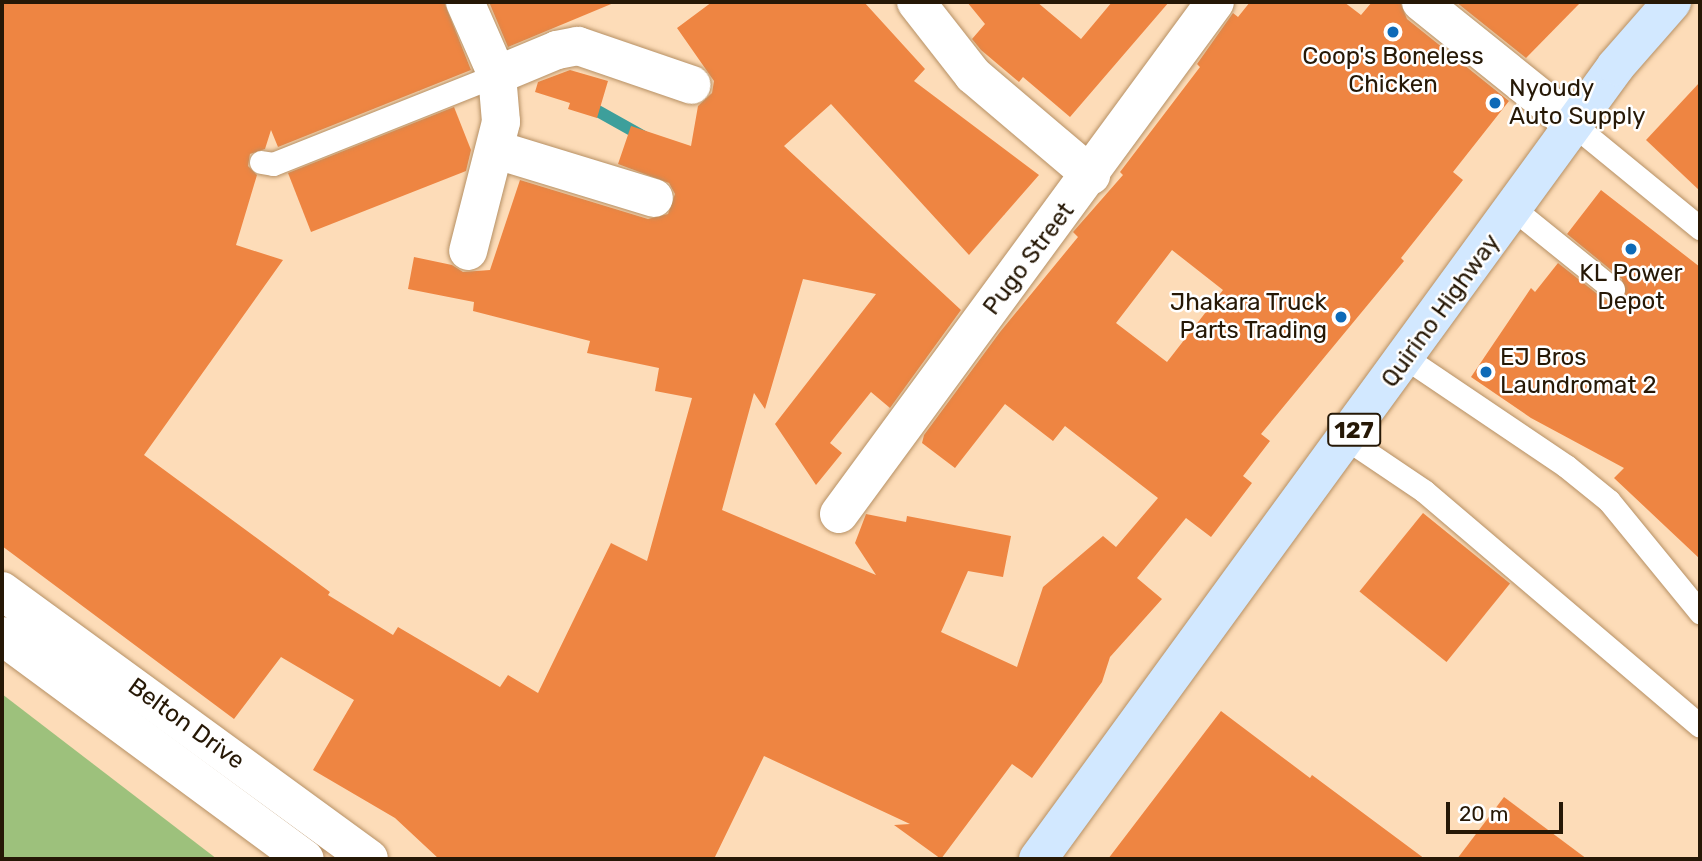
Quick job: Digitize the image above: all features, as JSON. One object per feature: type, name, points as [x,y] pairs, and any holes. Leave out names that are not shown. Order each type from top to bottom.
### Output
[{"type":"main road","name":"Quirino Highway","points":[[1038,859],[1574,125],[1672,2]]},
{"type":"street","points":[[465,2],[497,75],[501,122],[468,251]]},
{"type":"street","points":[[916,2],[982,85],[1091,175]]},
{"type":"street","name":"Pugo Street","points":[[839,514],[1091,175],[1215,2]]},
{"type":"street","points":[[1421,2],[1574,125]]},
{"type":"street","points":[[497,75],[557,50],[578,46],[692,85]]},
{"type":"street","points":[[496,150],[654,198]]},
{"type":"street","name":"Belton Drive","points":[[2,591],[369,859]]},
{"type":"street","name":"Belton Drive","points":[[2,636],[295,852]]},
{"type":"street","points":[[295,852],[311,815]]},
{"type":"lane","points":[[261,162],[274,164],[497,75]]},
{"type":"lane","points":[[1574,125],[1700,228]]},
{"type":"lane","points":[[1514,210],[1613,289]]},
{"type":"lane","points":[[1406,358],[1566,466],[1609,501],[1700,612]]},
{"type":"lane","points":[[1347,439],[1424,491],[1700,726]]},
{"type":"green space","points":[[2,694],[217,859],[2,859]]},
{"type":"building","points":[[2,2],[444,2],[471,70],[278,147],[271,130],[265,149],[250,154],[248,166],[257,175],[236,245],[283,260],[144,455],[330,592],[328,595],[393,635],[398,627],[500,687],[508,675],[538,693],[611,543],[647,561],[692,398],[655,391],[659,368],[587,353],[590,341],[473,311],[474,302],[408,289],[414,257],[452,265],[463,272],[490,270],[520,180],[648,219],[668,214],[675,194],[669,183],[618,164],[631,126],[691,146],[698,106],[712,93],[714,81],[677,28],[712,2],[864,2],[925,69],[914,81],[1039,175],[969,255],[831,104],[784,146],[961,310],[890,408],[871,392],[830,443],[842,453],[816,485],[775,424],[876,294],[803,279],[765,409],[754,393],[722,510],[876,575],[855,543],[866,514],[906,522],[907,516],[1011,536],[1003,577],[968,571],[941,632],[1017,667],[1043,587],[1103,536],[1116,547],[1158,498],[1065,426],[1053,441],[1005,404],[955,468],[922,443],[924,435],[1000,332],[1078,237],[1073,232],[1123,175],[1120,172],[1200,67],[1197,64],[1233,13],[1238,17],[1250,2],[1344,2],[1361,15],[1372,2],[1400,2],[1407,19],[1509,101],[1453,172],[1463,180],[1401,258],[1404,261],[1261,434],[1270,441],[1243,476],[1252,483],[1211,537],[1186,518],[1137,578],[1162,599],[1110,657],[1102,682],[1032,778],[1012,764],[941,859],[894,825],[910,824],[764,756],[714,859],[439,859],[395,818],[313,770],[354,700],[281,657],[234,719],[2,546]],"holes":[[[1172,250],[1223,290],[1167,362],[1116,323]]]},
{"type":"building","points":[[489,2],[616,2],[508,47]]},
{"type":"building","points":[[967,2],[1037,2],[1081,39],[1112,2],[1169,2],[1070,117],[1023,77],[1019,82],[981,50],[972,39],[985,24]]},
{"type":"building","points":[[1456,2],[1581,2],[1526,58]]},
{"type":"building","points":[[570,70],[608,81],[597,118],[568,109],[570,103],[535,92],[538,82]]},
{"type":"building","points":[[1700,82],[1700,191],[1646,140]]},
{"type":"building","points":[[454,107],[471,150],[466,171],[311,232],[288,173]]},
{"type":"building","points":[[1601,190],[1700,267],[1700,559],[1614,478],[1624,468],[1531,418],[1471,377],[1531,288],[1535,292],[1558,263],[1605,300],[1617,302],[1624,297],[1622,279],[1567,234]]},
{"type":"building","points":[[1423,513],[1510,583],[1446,662],[1359,591]]},
{"type":"building","points":[[1221,711],[1310,778],[1312,775],[1425,859],[1108,859]]},
{"type":"building","points":[[1504,797],[1587,859],[1457,859]]},
{"type":"waterway","points":[[587,105],[644,137]]},
{"type":"place","name":"Coop's Boneless Chicken","points":[[1393,32]]},
{"type":"place","name":"Nyoudy Auto Supply","points":[[1495,103]]},
{"type":"place","name":"KL Power Depot","points":[[1631,249]]},
{"type":"place","name":"Jhakara Truck Parts Trading","points":[[1341,317]]},
{"type":"place","name":"EJ Bros Laundromat 2","points":[[1486,372]]}]
